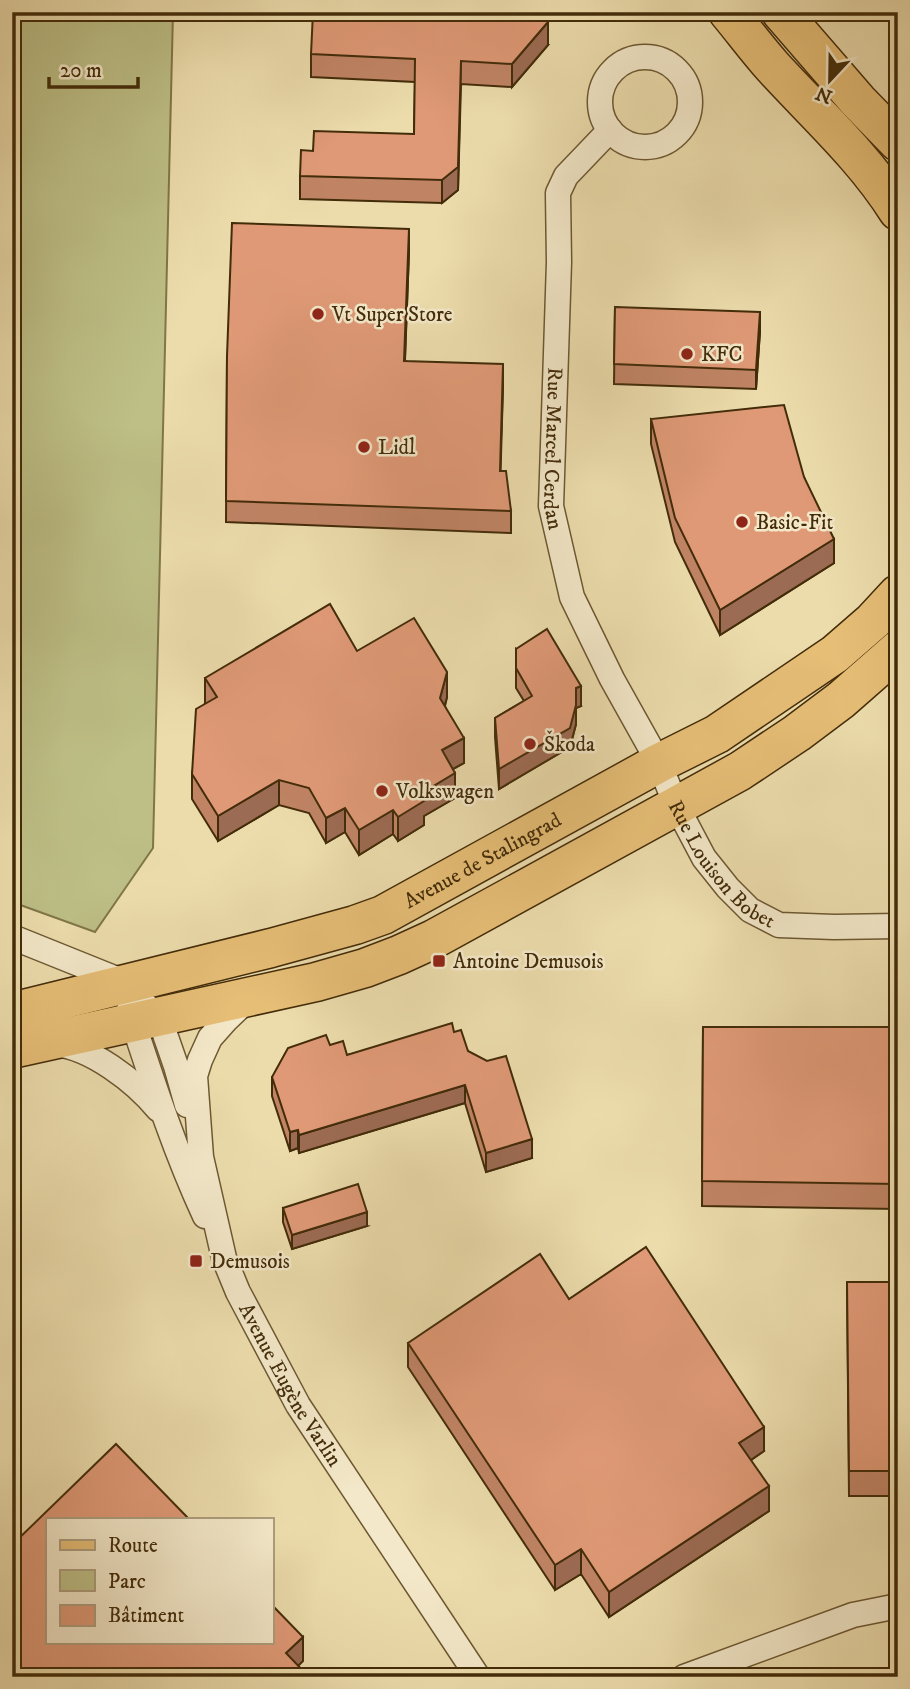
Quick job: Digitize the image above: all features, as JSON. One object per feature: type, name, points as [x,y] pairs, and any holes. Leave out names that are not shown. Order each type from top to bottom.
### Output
[{"type":"main road","points":[[728,12],[772,65],[849,147],[898,211]]},
{"type":"main road","points":[[781,12],[858,101],[898,142]]},
{"type":"main road","name":"Avenue de Stalingrad","points":[[12,1012],[314,936],[383,915],[659,763],[717,734],[835,654],[873,621],[898,594]]},
{"type":"main road","points":[[27,1046],[316,982],[365,968],[424,944],[740,771],[841,700],[898,650]]},
{"type":"street","name":"Rue Marcel Cerdan","points":[[610,130],[566,176],[558,193],[559,262],[551,506],[572,597],[612,679],[659,763]]},
{"type":"street","name":"Rue Louison Bobet","points":[[659,763],[676,805],[704,858],[750,910],[779,925],[898,926]]},
{"type":"street","points":[[12,937],[114,978],[121,985],[176,1066],[201,1157]]},
{"type":"street","name":"Avenue Eugène Varlin","points":[[254,996],[243,1003],[210,1038],[195,1076],[201,1157],[224,1258],[238,1292],[298,1405],[478,1677]]},
{"type":"street","points":[[146,1020],[165,1118],[185,1173],[224,1258]]},
{"type":"street","points":[[27,1046],[66,1045],[82,1051],[118,1072],[147,1095],[165,1118]]},
{"type":"street","points":[[684,1677],[853,1615],[898,1606]]},
{"type":"green space","points":[[12,12],[173,12],[153,848],[95,932],[12,902]]},
{"type":"building","points":[[313,12],[537,12],[548,22],[512,64],[461,61],[458,167],[442,180],[300,176],[301,150],[313,151],[314,131],[414,134],[415,59],[311,54]]},
{"type":"building","points":[[232,223],[409,229],[404,361],[503,364],[500,471],[506,471],[511,511],[226,501],[227,356]]},
{"type":"building","name":"KFC","points":[[615,307],[760,312],[756,370],[614,364]]},
{"type":"building","name":"Basic-Fit","points":[[784,405],[804,477],[834,539],[720,610],[675,518],[651,419]]},
{"type":"building","points":[[330,604],[357,651],[414,618],[447,672],[440,698],[464,738],[442,750],[455,773],[420,794],[424,801],[398,817],[393,810],[359,830],[345,808],[326,818],[309,788],[279,780],[218,816],[192,774],[196,709],[217,697],[205,678]]},
{"type":"building","points":[[547,629],[581,686],[576,688],[576,705],[570,728],[499,769],[495,718],[532,696],[516,668],[516,649]]},
{"type":"building","points":[[452,1023],[454,1032],[461,1030],[468,1051],[487,1061],[506,1056],[532,1139],[486,1153],[465,1085],[299,1135],[298,1130],[290,1132],[272,1077],[288,1048],[326,1035],[330,1045],[343,1041],[347,1055]]},
{"type":"building","points":[[703,1027],[898,1027],[898,1184],[702,1181]]},
{"type":"building","points":[[358,1184],[367,1212],[292,1235],[283,1208]]},
{"type":"building","points":[[646,1247],[764,1427],[739,1443],[769,1486],[609,1592],[581,1549],[555,1565],[408,1343],[540,1254],[569,1299]]},
{"type":"building","points":[[847,1282],[898,1282],[898,1471],[849,1471]]},
{"type":"building","points":[[116,1444],[188,1518],[46,1518],[46,1644],[273,1644],[273,1606],[303,1637],[286,1653],[309,1677],[12,1677],[12,1545]]},
{"type":"building","points":[[898,1666],[898,1677],[852,1677]]},
{"type":"place","name":"Vt Super Store","points":[[318,314]]},
{"type":"place","name":"KFC","points":[[687,354]]},
{"type":"place","name":"Lidl","points":[[364,447]]},
{"type":"place","name":"Basic-Fit","points":[[742,522]]},
{"type":"place","name":"Škoda","points":[[530,744]]},
{"type":"place","name":"Volkswagen","points":[[382,791]]},
{"type":"place","name":"Antoine Demusois","points":[[439,961]]},
{"type":"place","name":"Demusois","points":[[196,1261]]}]
